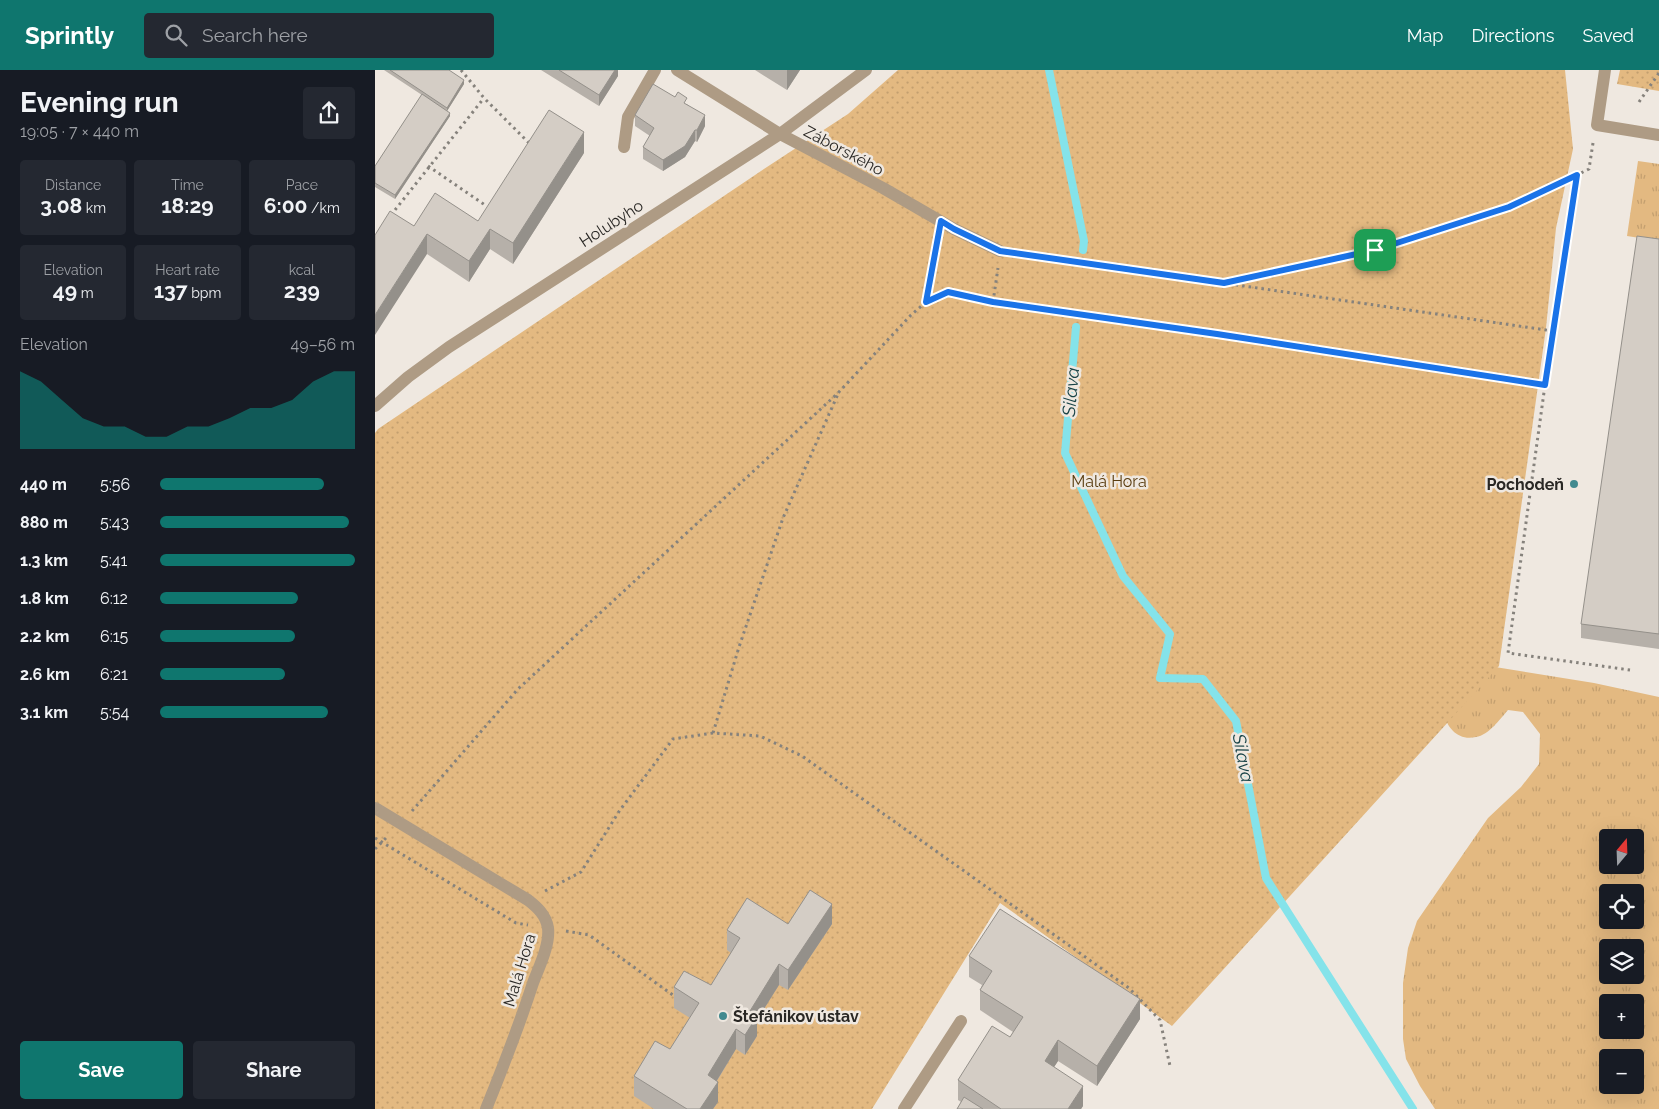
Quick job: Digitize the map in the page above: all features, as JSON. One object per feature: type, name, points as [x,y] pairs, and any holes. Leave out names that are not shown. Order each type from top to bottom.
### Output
[{"type":"street","points":[[623,147],[628,117],[655,70]]},
{"type":"street","name":"Záborského","points":[[677,70],[780,134],[883,188],[954,229],[1000,251]]},
{"type":"street","name":"Holubyho","points":[[375,406],[408,377],[449,346],[780,134],[867,70]]},
{"type":"street","points":[[1605,70],[1597,125],[1659,135]]},
{"type":"street","name":"Malá Hora","points":[[375,808],[528,900],[538,908],[545,918],[548,928],[544,953],[513,1041],[486,1109]]},
{"type":"street","points":[[904,1109],[961,1021]]},
{"type":"path","points":[[461,70],[484,98],[529,143]]},
{"type":"path","points":[[1639,102],[1659,73]]},
{"type":"path","points":[[386,222],[484,98]]},
{"type":"path","points":[[1224,283],[1375,250],[1509,207],[1589,169],[1597,125]]},
{"type":"path","points":[[429,166],[485,205]]},
{"type":"path","points":[[1577,175],[1545,385],[1508,653],[1630,670]]},
{"type":"path","points":[[926,302],[941,221]]},
{"type":"path","points":[[993,302],[1000,251],[1553,331]]},
{"type":"path","points":[[375,849],[400,824],[518,688],[838,393],[911,315],[926,302],[948,292],[993,302],[1217,334],[1545,385]]},
{"type":"path","points":[[713,733],[739,648],[783,518],[838,393]]},
{"type":"path","points":[[528,900],[581,872],[620,810],[673,739],[713,733],[759,736],[802,756],[1129,988],[1160,1020],[1169,1066]]},
{"type":"path","points":[[375,838],[516,923],[589,935],[680,999]]},
{"type":"green space","name":"Malá Hora","points":[[898,70],[1565,70],[1573,149],[1556,228],[1546,328],[1499,666],[1172,1026],[1000,903],[872,1109],[375,1109],[375,433],[378,429],[848,114]]},
{"type":"green space","points":[[1620,70],[1659,70],[1659,91],[1617,84]]},
{"type":"green space","points":[[1638,161],[1659,164],[1659,241],[1627,236]]},
{"type":"green space","points":[[1458,661],[1594,683],[1659,697],[1659,1109],[1435,1109],[1406,1059],[1403,1039],[1403,983],[1408,948],[1417,921],[1488,818],[1521,787],[1539,764],[1540,734],[1523,712],[1508,710],[1490,730],[1481,736],[1464,737],[1451,729],[1448,724],[1444,713],[1447,695]]},
{"type":"building","points":[[390,70],[449,70],[464,80],[447,108]]},
{"type":"building","points":[[559,70],[615,70],[599,95]]},
{"type":"building","points":[[653,84],[675,97],[678,92],[687,98],[684,103],[705,115],[685,146],[663,160],[643,147],[654,128],[635,115]]},
{"type":"building","points":[[422,94],[450,113],[395,195],[375,183],[375,166]]},
{"type":"building","points":[[549,110],[584,132],[513,243],[490,229],[469,261],[427,234],[375,315],[375,235],[390,211],[414,226],[435,193],[478,221]]},
{"type":"building","points":[[1637,236],[1659,239],[1659,634],[1581,624]]},
{"type":"building","name":"Štefánikov ústav","points":[[810,890],[832,904],[788,970],[779,964],[750,1011],[757,1016],[745,1035],[736,1029],[708,1075],[718,1082],[700,1109],[687,1109],[634,1076],[655,1041],[670,1049],[699,1003],[674,987],[684,971],[711,985],[740,938],[727,930],[747,898],[788,924]]},
{"type":"building","points":[[1000,909],[1140,999],[1097,1066],[1058,1040],[1045,1061],[1083,1086],[1068,1109],[1001,1109],[958,1080],[992,1026],[1010,1037],[1023,1017],[980,990],[992,971],[969,956]]},
{"type":"building","points":[[964,1097],[983,1109],[957,1109]]},
{"type":"waterway","name":"Silava","points":[[1049,70],[1084,241],[1083,250]]},
{"type":"waterway","name":"Silava","points":[[1076,327],[1065,453],[1123,576],[1170,634],[1160,678],[1203,679],[1236,721],[1266,878],[1413,1109]]},
{"type":"place","name":"Pochodeň","points":[[1574,484]]},
{"type":"place","name":"Štefánikov ústav","points":[[723,1016]]},
{"type":"route","points":[[1577,175],[1545,385],[1217,334],[993,302],[948,292],[926,302],[941,221],[1000,251],[1224,283],[1375,250],[1509,207],[1577,175]]}]
